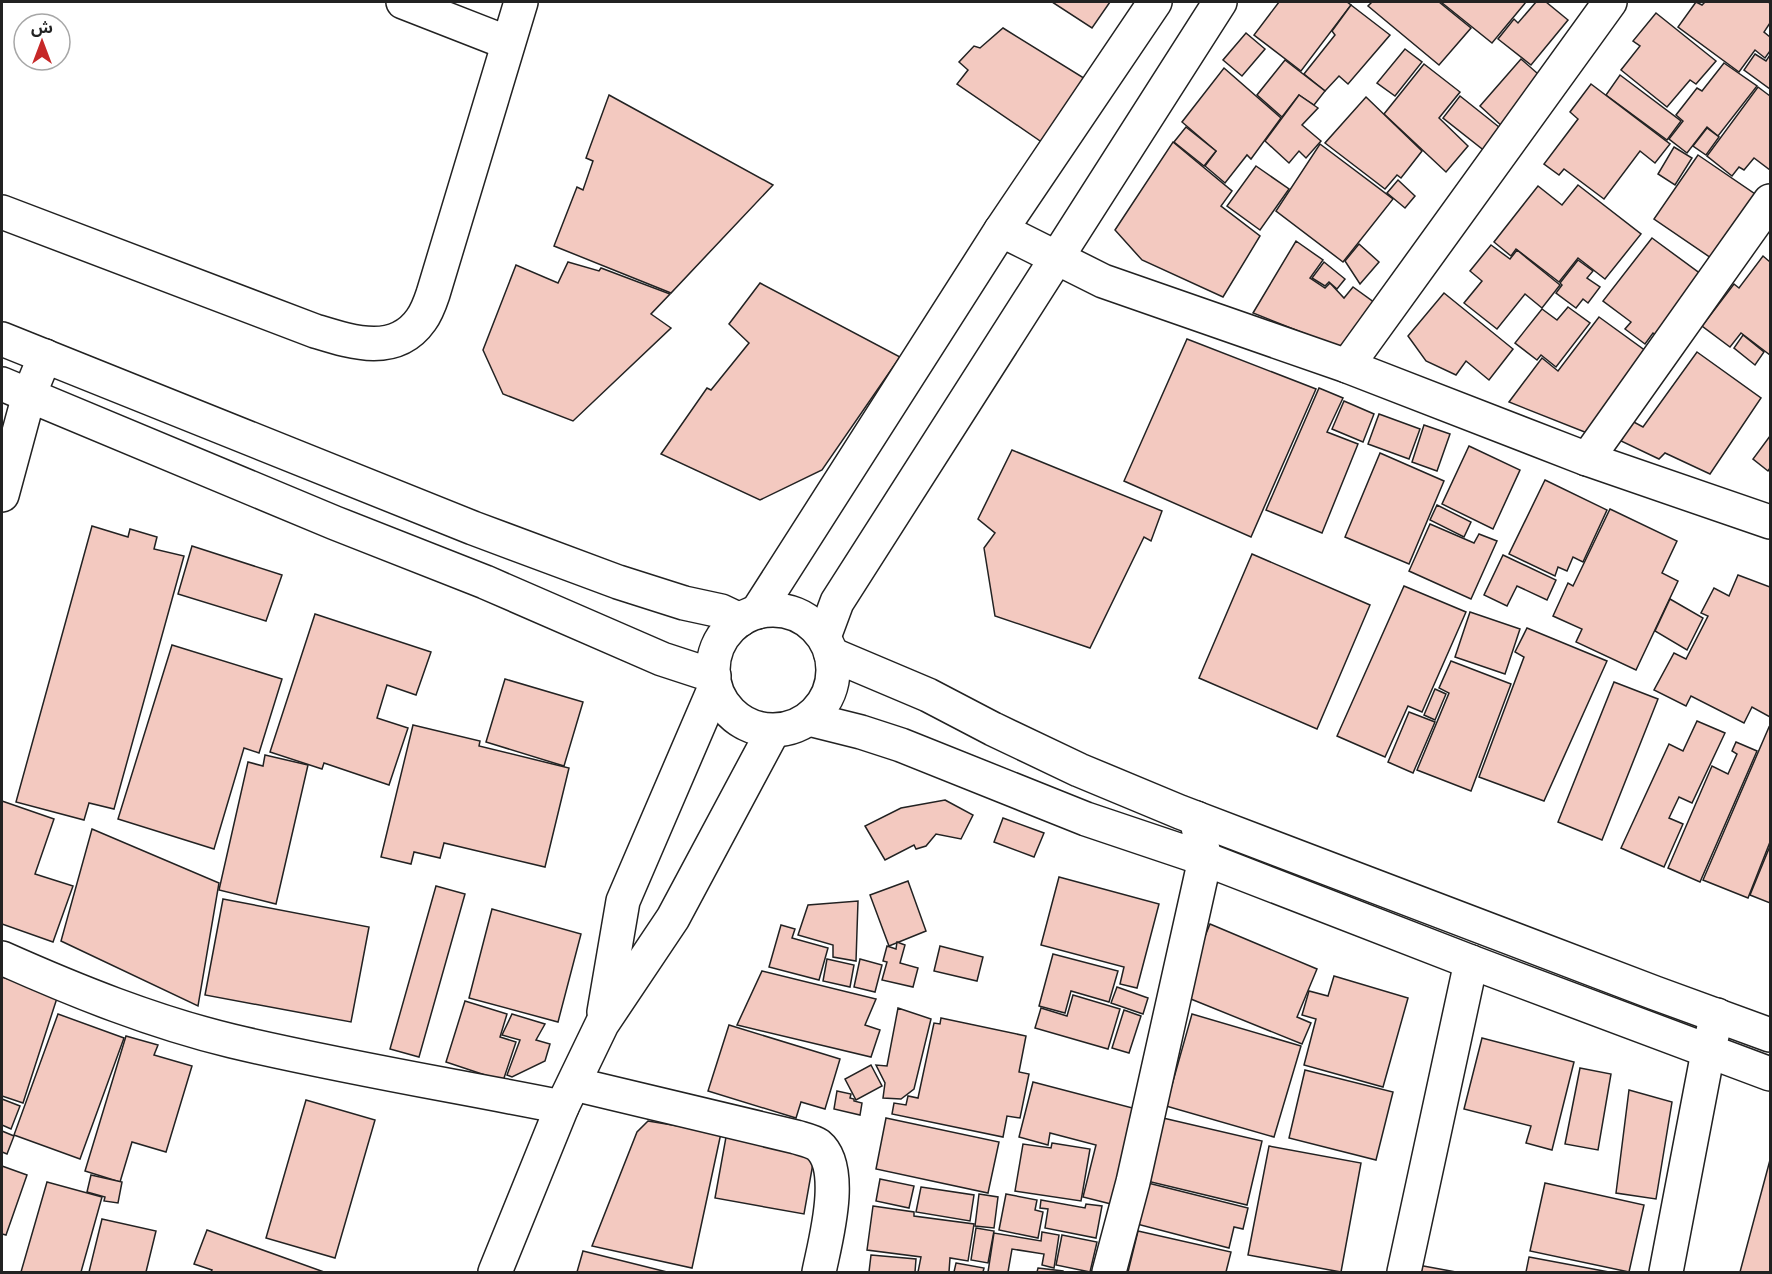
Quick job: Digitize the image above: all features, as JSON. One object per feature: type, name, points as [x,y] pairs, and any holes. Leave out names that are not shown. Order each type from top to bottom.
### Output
[{"type":"street","points":[[403,2],[508,42]]},
{"type":"street","points":[[2,212],[315,332],[366,345],[390,343],[411,332],[422,319],[433,294],[521,2]]},
{"type":"street","points":[[2,339],[272,449],[618,582],[684,603],[748,616],[775,610],[794,614],[811,623],[827,645],[834,672],[831,690],[822,706],[809,719],[792,728],[773,731],[753,728],[736,718],[723,704],[715,682],[713,668],[717,650],[726,633],[748,616],[1001,230],[1155,2]]},
{"type":"street","points":[[827,645],[837,602],[1220,2]]},
{"type":"street","points":[[1347,366],[1610,2]]},
{"type":"street","points":[[1587,459],[1770,201]]},
{"type":"street","points":[[1001,230],[1103,281],[1347,366],[1587,459],[1770,522]]},
{"type":"street","points":[[2,495],[15,390],[45,356]]},
{"type":"street","points":[[15,390],[335,523],[485,582],[715,682]]},
{"type":"street","points":[[827,645],[1079,770],[1196,818],[1770,1035]]},
{"type":"street","points":[[602,1024],[622,901],[715,682]]},
{"type":"street","points":[[809,719],[901,745],[1086,819],[1205,859],[1770,1074]]},
{"type":"street","points":[[495,1272],[568,1095],[602,1024],[673,918],[773,731]]},
{"type":"street","points":[[1109,1272],[1133,1182],[1205,859],[1196,818]]},
{"type":"street","points":[[2,958],[40,976],[136,1012],[230,1040],[352,1067],[568,1095],[796,1137],[817,1144],[827,1157],[832,1190],[819,1272]]},
{"type":"street","points":[[1404,1272],[1472,962]]},
{"type":"street","points":[[1666,1272],[1717,1015]]},
{"type":"building","points":[[1052,2],[1110,2],[1092,28]]},
{"type":"building","points":[[1279,2],[1347,2],[1351,5],[1301,71],[1254,35]]},
{"type":"building","points":[[1372,2],[1439,2],[1471,28],[1439,65],[1368,6]]},
{"type":"building","points":[[1441,2],[1526,2],[1492,43]]},
{"type":"building","points":[[1536,2],[1546,2],[1568,20],[1531,65],[1498,39],[1514,19],[1518,23]]},
{"type":"building","points":[[1696,2],[1702,5],[1705,2],[1770,3],[1770,23],[1764,32],[1770,37],[1770,51],[1765,58],[1755,50],[1739,72],[1678,27]]},
{"type":"building","points":[[1351,5],[1390,35],[1348,84],[1339,76],[1325,91],[1304,74],[1335,35],[1332,31]]},
{"type":"building","points":[[1656,13],[1716,61],[1696,84],[1690,80],[1667,107],[1621,70],[1640,46],[1633,41]]},
{"type":"building","points":[[1003,28],[1087,80],[1046,145],[957,84],[968,70],[959,62],[974,46],[980,48]]},
{"type":"building","points":[[1246,33],[1265,49],[1242,76],[1223,60]]},
{"type":"building","points":[[1405,49],[1422,62],[1395,96],[1377,83]]},
{"type":"building","points":[[1755,54],[1766,61],[1770,55],[1770,89],[1744,70]]},
{"type":"building","points":[[1521,59],[1545,80],[1504,128],[1480,106]]},
{"type":"building","points":[[1285,60],[1325,91],[1314,105],[1299,95],[1282,117],[1257,95]]},
{"type":"building","points":[[1724,63],[1757,86],[1718,136],[1707,127],[1687,153],[1669,139],[1683,121],[1676,115],[1697,88],[1702,91]]},
{"type":"building","points":[[1424,64],[1460,92],[1439,118],[1468,146],[1446,172],[1384,114]]},
{"type":"building","points":[[1224,68],[1281,118],[1251,159],[1247,155],[1225,183],[1205,166],[1216,151],[1182,122]]},
{"type":"building","points":[[1620,75],[1681,121],[1667,140],[1606,95]]},
{"type":"building","points":[[1591,84],[1670,144],[1655,163],[1640,151],[1604,199],[1564,169],[1559,175],[1544,164],[1578,119],[1570,112]]},
{"type":"building","points":[[1758,87],[1770,96],[1770,170],[1754,158],[1744,170],[1739,167],[1732,176],[1707,156]]},
{"type":"building","points":[[609,95],[773,185],[671,293],[554,246],[577,187],[583,190],[593,161],[586,158]]},
{"type":"building","points":[[1299,95],[1318,108],[1302,125],[1321,141],[1306,158],[1299,151],[1289,163],[1265,141]]},
{"type":"building","points":[[1460,96],[1504,131],[1486,152],[1443,118]]},
{"type":"building","points":[[1366,97],[1422,151],[1401,178],[1397,175],[1385,189],[1325,143]]},
{"type":"building","points":[[1186,127],[1216,151],[1204,166],[1174,142]]},
{"type":"building","points":[[1707,128],[1719,137],[1706,155],[1693,146]]},
{"type":"building","points":[[1173,142],[1232,191],[1221,206],[1260,236],[1223,297],[1142,260],[1115,230]]},
{"type":"building","points":[[1320,144],[1393,199],[1343,262],[1276,211]]},
{"type":"building","points":[[1674,147],[1692,158],[1675,185],[1658,174]]},
{"type":"building","points":[[1698,155],[1758,196],[1714,260],[1654,219]]},
{"type":"building","points":[[1256,166],[1289,189],[1260,230],[1227,206]]},
{"type":"building","points":[[1398,180],[1415,196],[1405,208],[1387,193]]},
{"type":"building","points":[[1578,185],[1641,234],[1605,279],[1578,258],[1559,282],[1516,249],[1511,256],[1494,242],[1538,186],[1562,205]]},
{"type":"building","points":[[1652,238],[1709,280],[1663,341],[1653,333],[1645,344],[1625,329],[1631,322],[1603,301]]},
{"type":"building","points":[[1296,241],[1323,260],[1310,278],[1325,288],[1330,283],[1344,298],[1353,287],[1375,303],[1344,349],[1253,313]]},
{"type":"building","points":[[1359,244],[1379,262],[1360,284],[1345,261]]},
{"type":"building","points":[[1491,245],[1510,259],[1517,250],[1560,285],[1542,308],[1525,294],[1497,329],[1464,303],[1482,281],[1470,271]]},
{"type":"building","points":[[1763,256],[1770,262],[1770,355],[1741,333],[1730,347],[1702,326],[1734,284],[1739,288]]},
{"type":"building","points":[[1578,260],[1593,271],[1587,278],[1600,287],[1588,303],[1583,299],[1576,308],[1556,293],[1562,285],[1560,283]]},
{"type":"building","points":[[568,262],[599,271],[601,268],[670,294],[651,314],[671,328],[573,421],[503,394],[483,350],[516,265],[558,283]]},
{"type":"building","points":[[1324,262],[1345,279],[1337,289],[1329,282],[1325,286],[1312,278]]},
{"type":"building","points":[[760,283],[900,357],[822,470],[760,500],[661,454],[707,388],[711,390],[749,343],[729,324]]},
{"type":"building","points":[[1444,293],[1513,349],[1489,380],[1466,361],[1456,375],[1426,361],[1408,336]]},
{"type":"building","points":[[1568,307],[1590,323],[1556,367],[1541,355],[1537,360],[1515,343],[1542,309],[1557,320]]},
{"type":"building","points":[[1599,317],[1661,362],[1605,440],[1509,402],[1542,358],[1558,371]]},
{"type":"building","points":[[1743,335],[1764,352],[1755,365],[1734,348]]},
{"type":"building","points":[[1187,339],[1316,389],[1251,537],[1124,481]]},
{"type":"building","points":[[1697,352],[1761,398],[1710,474],[1665,453],[1659,459],[1621,441],[1632,421],[1643,427]]},
{"type":"building","points":[[1319,388],[1343,398],[1327,432],[1358,444],[1322,533],[1266,510]]},
{"type":"building","points":[[1344,401],[1374,414],[1363,442],[1332,429]]},
{"type":"building","points":[[1379,414],[1420,429],[1409,459],[1368,444]]},
{"type":"building","points":[[1424,425],[1450,434],[1437,471],[1412,462]]},
{"type":"building","points":[[1770,436],[1770,468],[1768,471],[1753,459]]},
{"type":"building","points":[[1469,446],[1520,470],[1493,529],[1442,504]]},
{"type":"building","points":[[1012,450],[1162,511],[1151,541],[1144,537],[1090,648],[995,616],[984,548],[995,533],[978,519]]},
{"type":"building","points":[[1380,453],[1444,481],[1409,564],[1345,537]]},
{"type":"building","points":[[1545,480],[1607,510],[1583,562],[1573,557],[1567,571],[1558,567],[1555,576],[1509,554]]},
{"type":"building","points":[[1437,505],[1471,522],[1464,537],[1430,520]]},
{"type":"building","points":[[1610,509],[1677,541],[1662,573],[1678,581],[1636,670],[1576,642],[1582,629],[1553,616],[1568,583],[1573,586]]},
{"type":"building","points":[[1430,524],[1474,543],[1479,534],[1497,541],[1471,599],[1409,571]]},
{"type":"building","points":[[92,526],[128,537],[130,529],[157,537],[154,549],[184,556],[114,809],[89,803],[84,820],[16,802]]},
{"type":"building","points":[[192,546],[282,575],[266,621],[178,594]]},
{"type":"building","points":[[1252,554],[1370,605],[1317,729],[1199,678]]},
{"type":"building","points":[[1503,555],[1556,580],[1547,600],[1517,586],[1507,606],[1484,595]]},
{"type":"building","points":[[1738,575],[1770,587],[1770,717],[1752,707],[1744,723],[1691,696],[1686,706],[1654,690],[1674,653],[1686,659],[1708,616],[1701,613],[1714,588],[1729,596]]},
{"type":"building","points":[[1404,586],[1466,612],[1422,712],[1408,706],[1385,757],[1337,736]]},
{"type":"building","points":[[1670,599],[1703,618],[1687,650],[1655,631]]},
{"type":"building","points":[[1470,612],[1520,629],[1505,674],[1455,657]]},
{"type":"building","points":[[315,614],[431,652],[416,695],[387,685],[377,718],[408,728],[389,785],[324,763],[322,769],[270,752]]},
{"type":"building","points":[[1527,628],[1607,661],[1544,801],[1479,777],[1524,657],[1515,652]]},
{"type":"building","points":[[172,645],[282,679],[259,753],[244,748],[214,849],[118,819]]},
{"type":"building","points":[[1451,661],[1511,684],[1471,791],[1417,770],[1449,693],[1439,688]]},
{"type":"building","points":[[505,679],[583,702],[564,766],[486,742]]},
{"type":"building","points":[[1614,682],[1658,699],[1602,840],[1558,822]]},
{"type":"building","points":[[1435,689],[1446,694],[1435,720],[1424,715]]},
{"type":"building","points":[[1409,712],[1435,722],[1413,773],[1388,762]]},
{"type":"building","points":[[1697,721],[1725,733],[1692,803],[1679,797],[1669,818],[1683,824],[1664,867],[1621,848],[1669,744],[1683,751]]},
{"type":"building","points":[[413,725],[480,741],[479,746],[569,768],[545,867],[444,843],[440,858],[414,852],[411,864],[381,857]]},
{"type":"building","points":[[1769,727],[1770,842],[1748,898],[1703,880]]},
{"type":"building","points":[[1736,742],[1757,751],[1700,882],[1668,868],[1712,766],[1728,774],[1737,754],[1732,751]]},
{"type":"building","points":[[265,755],[308,765],[276,904],[219,890],[248,762],[263,766]]},
{"type":"building","points":[[945,800],[973,815],[961,839],[936,834],[926,846],[916,849],[914,845],[885,860],[865,826],[901,808]]},
{"type":"building","points":[[2,801],[54,819],[35,874],[73,886],[53,942],[2,924]]},
{"type":"building","points":[[1003,818],[1044,833],[1034,857],[994,842]]},
{"type":"building","points":[[92,829],[219,883],[198,1006],[61,941]]},
{"type":"building","points":[[1770,846],[1770,903],[1750,895]]},
{"type":"building","points":[[1059,877],[1159,904],[1137,988],[1120,984],[1124,967],[1041,945]]},
{"type":"building","points":[[908,881],[926,931],[889,946],[870,895]]},
{"type":"building","points":[[436,886],[465,894],[419,1057],[390,1049]]},
{"type":"building","points":[[223,899],[369,927],[351,1022],[205,995]]},
{"type":"building","points":[[858,901],[856,961],[833,957],[833,945],[798,935],[808,905]]},
{"type":"building","points":[[492,909],[581,934],[558,1022],[469,998]]},
{"type":"building","points":[[1210,924],[1317,969],[1297,1017],[1311,1023],[1302,1044],[1181,995]]},
{"type":"building","points":[[781,925],[795,929],[792,938],[828,948],[819,980],[769,967]]},
{"type":"building","points":[[897,942],[905,945],[900,963],[918,968],[913,987],[882,980],[887,962],[883,961],[887,946],[896,949]]},
{"type":"building","points":[[940,946],[983,957],[977,981],[934,971]]},
{"type":"building","points":[[1053,954],[1118,971],[1109,1002],[1071,991],[1065,1013],[1039,1006]]},
{"type":"building","points":[[827,959],[854,965],[850,987],[823,981]]},
{"type":"building","points":[[860,959],[882,965],[875,992],[854,987]]},
{"type":"building","points":[[762,971],[876,999],[865,1025],[880,1030],[871,1057],[737,1025]]},
{"type":"building","points":[[1334,976],[1408,998],[1383,1087],[1304,1065],[1316,1019],[1302,1015],[1309,991],[1328,996]]},
{"type":"building","points":[[2,977],[58,995],[23,1103],[2,1096]]},
{"type":"building","points":[[1117,987],[1148,998],[1143,1014],[1111,1003]]},
{"type":"building","points":[[1073,995],[1120,1009],[1108,1049],[1035,1028],[1041,1008],[1067,1016]]},
{"type":"building","points":[[465,1001],[507,1014],[500,1037],[516,1042],[503,1081],[446,1062]]},
{"type":"building","points":[[898,1008],[931,1019],[914,1089],[901,1099],[883,1098],[885,1083],[876,1065],[887,1066]]},
{"type":"building","points":[[1124,1010],[1141,1016],[1129,1053],[1112,1048]]},
{"type":"building","points":[[58,1014],[124,1038],[80,1159],[14,1135]]},
{"type":"building","points":[[512,1014],[545,1024],[536,1040],[550,1044],[545,1061],[512,1077],[507,1075],[520,1040],[502,1035]]},
{"type":"building","points":[[1192,1014],[1301,1046],[1274,1137],[1166,1106]]},
{"type":"building","points":[[941,1018],[1026,1036],[1019,1072],[1029,1074],[1020,1118],[1007,1116],[1003,1137],[892,1114],[894,1103],[906,1105],[908,1096],[918,1098],[934,1023],[940,1024]]},
{"type":"building","points":[[729,1025],[840,1059],[825,1109],[801,1102],[796,1118],[708,1091]]},
{"type":"building","points":[[126,1036],[158,1045],[154,1055],[192,1066],[166,1152],[132,1142],[120,1182],[85,1171]]},
{"type":"building","points":[[1482,1038],[1574,1062],[1552,1150],[1526,1143],[1531,1126],[1464,1109]]},
{"type":"building","points":[[871,1065],[882,1086],[856,1100],[845,1079]]},
{"type":"building","points":[[1580,1068],[1611,1074],[1598,1150],[1565,1144]]},
{"type":"building","points":[[1305,1070],[1393,1092],[1376,1160],[1289,1138]]},
{"type":"building","points":[[1033,1082],[1144,1111],[1119,1206],[1083,1197],[1096,1145],[1050,1133],[1048,1145],[1019,1137]]},
{"type":"building","points":[[1629,1090],[1672,1102],[1656,1199],[1616,1193]]},
{"type":"building","points":[[837,1091],[851,1094],[850,1098],[862,1103],[860,1115],[834,1109]]},
{"type":"building","points":[[2,1099],[20,1106],[11,1129],[2,1125]]},
{"type":"building","points":[[306,1100],[375,1120],[335,1258],[266,1238]]},
{"type":"building","points":[[886,1118],[999,1142],[988,1193],[876,1169]]},
{"type":"building","points":[[1163,1118],[1262,1141],[1247,1205],[1147,1181]]},
{"type":"building","points":[[648,1121],[721,1133],[692,1268],[592,1246],[637,1132]]},
{"type":"building","points":[[2,1131],[14,1136],[7,1154],[2,1152]]},
{"type":"building","points":[[726,1137],[815,1152],[804,1214],[715,1198]]},
{"type":"building","points":[[1052,1143],[1090,1149],[1081,1201],[1015,1191],[1023,1144],[1051,1148]]},
{"type":"building","points":[[1269,1146],[1361,1163],[1341,1272],[1248,1255]]},
{"type":"building","points":[[1770,1160],[1770,1272],[1740,1272]]},
{"type":"building","points":[[2,1166],[27,1175],[6,1235],[2,1234]]},
{"type":"building","points":[[91,1175],[122,1182],[118,1203],[104,1201],[105,1197],[87,1192]]},
{"type":"building","points":[[880,1179],[914,1186],[909,1208],[876,1201]]},
{"type":"building","points":[[47,1182],[102,1197],[81,1272],[21,1272]]},
{"type":"building","points":[[1144,1182],[1248,1208],[1243,1229],[1234,1227],[1229,1248],[1133,1223]]},
{"type":"building","points":[[1545,1183],[1644,1205],[1629,1272],[1530,1251]]},
{"type":"building","points":[[921,1187],[974,1195],[970,1221],[916,1212]]},
{"type":"building","points":[[979,1194],[998,1197],[994,1228],[975,1226]]},
{"type":"building","points":[[1006,1194],[1037,1200],[1035,1210],[1043,1212],[1038,1238],[999,1230]]},
{"type":"building","points":[[1041,1200],[1085,1208],[1086,1204],[1102,1206],[1096,1238],[1045,1228],[1048,1209],[1040,1208]]},
{"type":"building","points":[[873,1206],[914,1212],[914,1216],[974,1224],[968,1261],[950,1258],[949,1272],[918,1272],[921,1257],[867,1250]]},
{"type":"building","points":[[102,1219],[156,1231],[146,1272],[89,1272]]},
{"type":"building","points":[[976,1228],[994,1231],[988,1263],[971,1260]]},
{"type":"building","points":[[207,1230],[324,1272],[211,1272],[212,1270],[194,1264]]},
{"type":"building","points":[[1138,1231],[1231,1252],[1226,1272],[1128,1272]]},
{"type":"building","points":[[1042,1232],[1059,1235],[1054,1268],[1042,1265],[1044,1254],[1012,1249],[1008,1272],[988,1272],[994,1233],[1041,1241]]},
{"type":"building","points":[[1062,1235],[1097,1242],[1090,1272],[1056,1265]]},
{"type":"building","points":[[583,1251],[667,1272],[577,1272]]},
{"type":"building","points":[[871,1255],[916,1259],[915,1272],[869,1272]]},
{"type":"building","points":[[1529,1257],[1609,1272],[1526,1272]]},
{"type":"building","points":[[956,1263],[984,1268],[983,1272],[954,1272]]},
{"type":"building","points":[[1418,1265],[1456,1272],[1417,1272]]},
{"type":"building","points":[[1038,1268],[1063,1271],[1063,1272],[1037,1272]]}]
